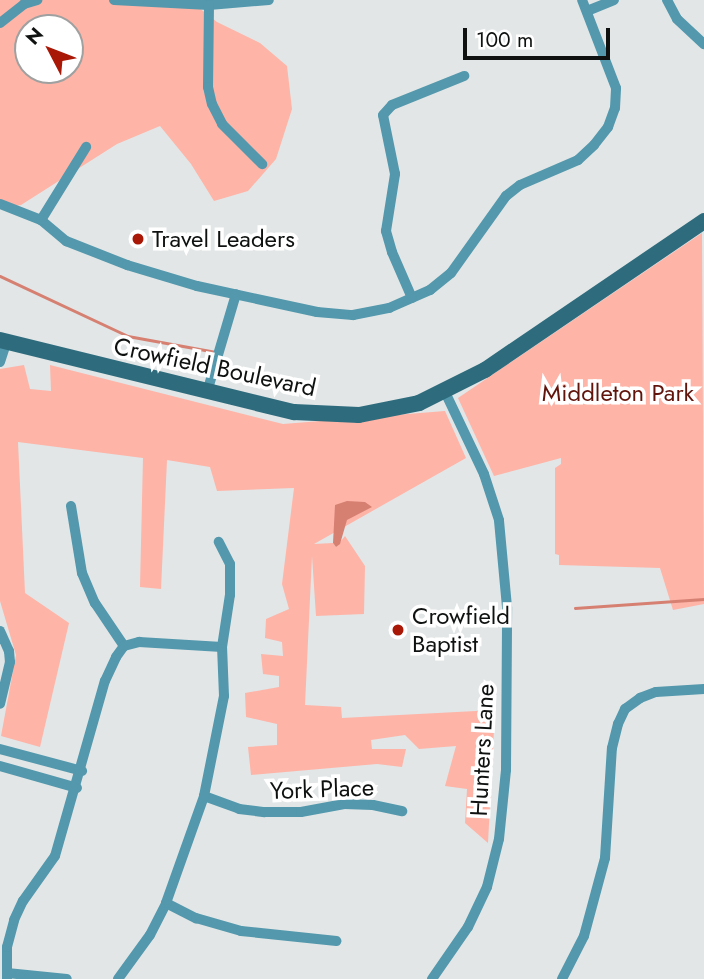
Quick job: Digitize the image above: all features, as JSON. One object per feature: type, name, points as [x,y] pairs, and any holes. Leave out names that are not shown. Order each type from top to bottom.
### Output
[{"type":"main road","name":"Crowfield Boulevard","points":[[4,340],[294,412],[359,415],[419,403],[485,370],[704,221]]},
{"type":"street","points":[[0,23],[24,4],[37,0]]},
{"type":"street","points":[[114,0],[209,5],[269,0]]},
{"type":"street","points":[[0,204],[41,220],[66,241],[127,265],[317,313],[353,315],[389,309],[430,290],[451,273],[506,196],[529,181],[556,172],[578,160],[608,127],[615,108],[616,88],[584,5],[614,0]]},
{"type":"street","points":[[667,0],[677,19],[704,44]]},
{"type":"street","points":[[209,5],[208,87],[212,104],[222,124],[262,164]]},
{"type":"street","points":[[412,298],[386,231],[395,174],[383,115],[392,105],[464,76]]},
{"type":"street","points":[[41,220],[86,147]]},
{"type":"street","points":[[207,392],[236,294]]},
{"type":"street","points":[[0,362],[4,340]]},
{"type":"street","name":"Hunters Lane","points":[[432,979],[468,927],[487,887],[499,839],[506,770],[506,564],[489,487],[446,391]]},
{"type":"street","points":[[71,506],[82,573],[95,603],[124,646]]},
{"type":"street","points":[[118,979],[150,935],[166,903],[204,796],[224,696],[222,647],[230,595],[230,564],[219,542]]},
{"type":"street","points":[[0,631],[9,651],[10,662],[0,704]]},
{"type":"street","points":[[67,979],[7,976],[7,947],[14,920],[23,901],[55,856],[82,771],[105,681],[124,646],[139,642],[222,647]]},
{"type":"street","points":[[564,978],[584,936],[605,858],[612,748],[625,709],[640,698],[656,692],[704,689]]},
{"type":"street","points":[[0,749],[82,771]]},
{"type":"street","points":[[0,766],[77,788]]},
{"type":"street","name":"York Place","points":[[204,796],[240,808],[265,812],[302,812],[344,804],[373,805],[402,811]]},
{"type":"street","points":[[166,903],[197,918],[241,931],[335,941]]},
{"type":"green space","points":[[0,0],[189,0],[217,22],[260,43],[287,66],[292,109],[276,159],[248,191],[214,201],[191,164],[160,126],[117,144],[21,205],[0,208]]},
{"type":"green space","name":"Middleton Park","points":[[702,233],[704,604],[673,610],[660,568],[559,565],[559,555],[555,554],[555,468],[561,464],[561,458],[494,476],[458,398]]},
{"type":"green space","points":[[24,365],[30,389],[51,391],[50,365],[283,424],[445,411],[466,458],[314,544],[333,543],[336,547],[345,536],[365,566],[364,614],[316,616],[312,556],[305,705],[341,707],[342,718],[495,710],[488,843],[465,823],[467,789],[445,786],[456,746],[419,749],[405,735],[371,740],[372,749],[406,749],[402,767],[377,764],[251,775],[248,747],[277,745],[277,724],[246,717],[245,693],[279,687],[279,676],[263,674],[261,654],[283,656],[282,642],[265,638],[266,619],[289,609],[282,584],[294,488],[217,491],[210,467],[167,460],[161,589],[140,587],[143,458],[18,442],[25,593],[69,623],[40,747],[1,736],[16,655],[0,601],[0,369]]},
{"type":"shaded area","points":[[347,501],[365,502],[372,507],[347,520],[340,544],[336,547],[333,543],[335,505]]},
{"type":"waterway","points":[[0,276],[128,336],[216,352]]},
{"type":"waterway","points":[[575,608],[704,599]]},
{"type":"place","name":"Travel Leaders","points":[[138,239]]},
{"type":"place","name":"Crowfield Baptist","points":[[398,630]]}]
